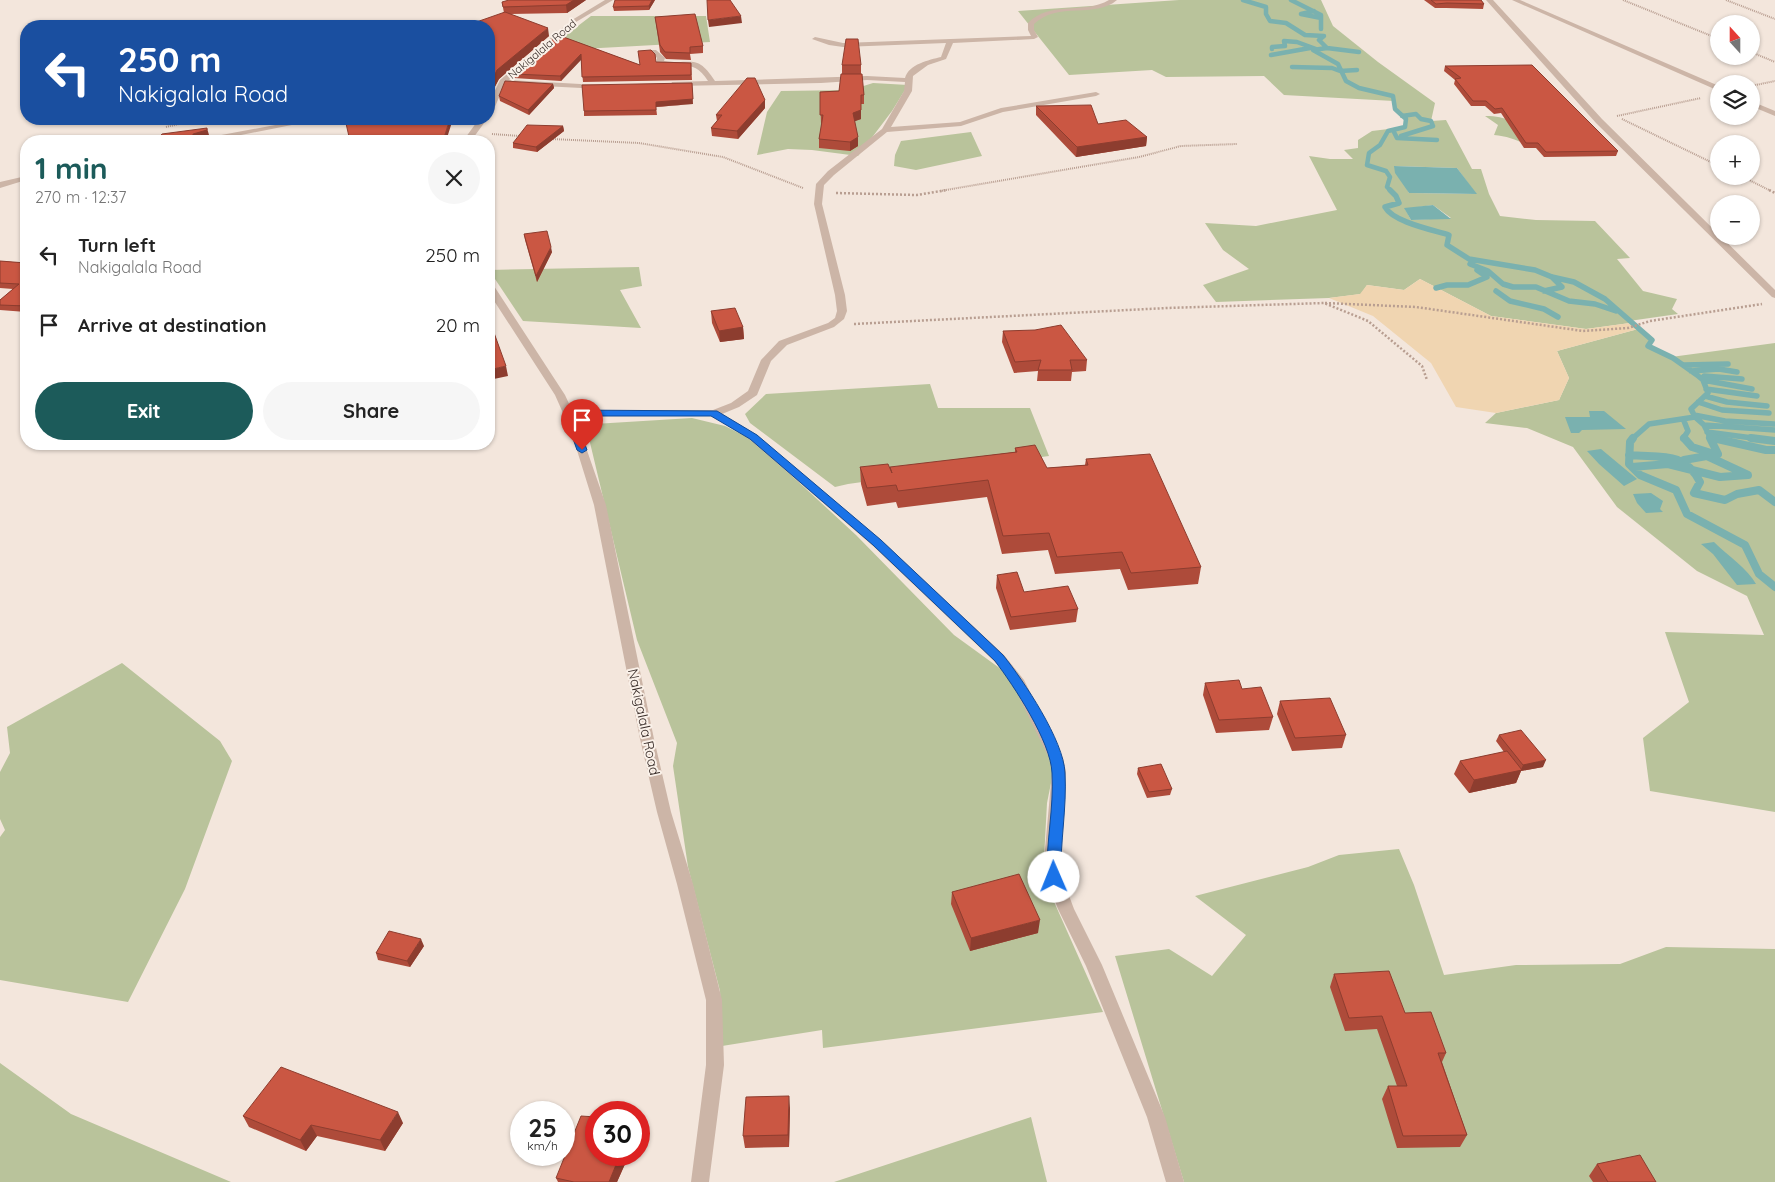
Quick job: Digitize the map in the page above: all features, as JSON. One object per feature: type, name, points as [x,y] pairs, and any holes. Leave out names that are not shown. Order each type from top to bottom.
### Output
[{"type":"street","name":"Nakigalala Road","points":[[495,97],[503,82],[566,26],[610,0]]},
{"type":"street","points":[[815,39],[831,44],[843,45],[1032,38],[1035,37],[1030,23],[1038,13],[1066,7],[1106,5],[1114,0]]},
{"type":"street","points":[[1489,0],[1599,121],[1726,249],[1775,294]]},
{"type":"street","points":[[1515,0],[1710,85]]},
{"type":"street","points":[[569,413],[714,413],[735,405],[753,392],[766,360],[783,343],[831,325],[842,311],[840,295],[821,222],[818,204],[820,184],[885,130],[908,91],[908,75],[913,70],[932,60],[944,58],[950,41]]},
{"type":"street","points":[[654,51],[661,58],[660,63],[692,63],[701,66],[713,82]]},
{"type":"street","points":[[670,84],[821,81],[867,78],[908,80]]},
{"type":"street","points":[[503,82],[572,87],[610,87]]},
{"type":"street","points":[[885,130],[961,124],[1001,110],[1096,94]]},
{"type":"street","points":[[1760,107],[1775,114]]},
{"type":"street","points":[[232,135],[286,125]]},
{"type":"street","points":[[472,135],[479,125]]},
{"type":"street","points":[[0,184],[20,179]]},
{"type":"street","name":"Nakigalala Road","points":[[495,296],[569,413],[600,505],[647,739],[664,812],[685,884],[714,1000],[715,1065],[700,1182]]},
{"type":"street","points":[[714,413],[753,437],[877,543],[999,658],[1016,680],[1037,717],[1056,758],[1059,772],[1053,849],[1054,877],[1066,910],[1094,965],[1156,1118],[1175,1182]]},
{"type":"path","points":[[1623,0],[1710,35]]},
{"type":"path","points":[[1726,0],[1775,19]]},
{"type":"path","points":[[1760,56],[1775,62]]},
{"type":"path","points":[[1760,84],[1775,81]]},
{"type":"path","points":[[1710,96],[1617,116],[1710,162]]},
{"type":"path","points":[[166,127],[175,125]]},
{"type":"path","points":[[474,132],[521,136]]},
{"type":"path","points":[[550,139],[639,143],[722,157],[819,193],[916,194],[1139,157],[1181,146],[1237,144]]},
{"type":"path","points":[[1759,185],[1775,193]]},
{"type":"path","points":[[831,325],[1166,308],[1360,302],[1468,313],[1588,332],[1765,304]]},
{"type":"path","points":[[1324,303],[1368,321],[1422,366],[1427,380]]},
{"type":"green space","points":[[1179,0],[1321,0],[1333,26],[1378,62],[1435,103],[1431,121],[1446,120],[1472,169],[1481,169],[1489,194],[1500,216],[1536,220],[1595,221],[1630,258],[1617,259],[1643,291],[1677,299],[1672,309],[1678,314],[1586,329],[1491,316],[1420,279],[1404,290],[1367,285],[1361,294],[1329,298],[1216,302],[1203,285],[1249,269],[1223,250],[1205,223],[1256,226],[1337,210],[1309,156],[1330,159],[1353,159],[1344,150],[1358,148],[1358,140],[1372,131],[1405,127],[1406,119],[1395,109],[1394,101],[1284,95],[1264,76],[1166,77],[1152,70],[1069,75],[1018,11]],"holes":[[[1395,166],[1457,168],[1476,194],[1409,193]],[[1433,205],[1451,218],[1411,220],[1405,209]]]},
{"type":"green space","points":[[591,16],[706,16],[710,42],[545,51]]},
{"type":"green space","points":[[873,83],[908,85],[892,111],[858,156],[788,149],[757,155],[767,112],[781,91],[851,90]]},
{"type":"green space","points":[[1485,116],[1503,118],[1515,124],[1537,148],[1511,138],[1494,135],[1498,125]]},
{"type":"green space","points":[[971,132],[982,156],[916,170],[894,166],[895,155],[901,141]]},
{"type":"green space","points":[[639,267],[642,286],[620,290],[641,328],[523,321],[495,279],[495,270]]},
{"type":"green space","points":[[1638,329],[1652,340],[1648,347],[1671,357],[1775,343],[1775,812],[1650,791],[1643,738],[1689,702],[1665,632],[1764,635],[1747,596],[1697,571],[1617,507],[1573,447],[1527,428],[1485,423],[1496,413],[1559,400],[1569,378],[1557,351]]},
{"type":"green space","points":[[930,384],[938,408],[1030,408],[1049,456],[835,487],[750,423],[745,414],[766,394]]},
{"type":"green space","points":[[692,418],[725,426],[753,440],[856,535],[954,635],[1005,672],[1034,716],[1054,768],[1047,803],[1043,877],[1103,1012],[823,1048],[822,1030],[722,1046],[720,991],[688,867],[673,766],[677,743],[637,640],[587,430],[594,424]]},
{"type":"green space","points":[[122,663],[220,741],[232,761],[185,889],[128,1002],[0,980],[0,837],[5,830],[0,819],[0,772],[10,753],[7,727]]},
{"type":"green space","points":[[1399,849],[1414,885],[1444,975],[1516,965],[1620,964],[1666,947],[1775,949],[1775,1182],[1184,1182],[1115,956],[1169,949],[1212,976],[1246,935],[1195,896],[1308,867],[1339,855]]},
{"type":"green space","points":[[0,1063],[71,1114],[231,1182],[0,1182]]},
{"type":"green space","points":[[1031,1117],[1047,1182],[834,1182]]},
{"type":"sand","points":[[1420,279],[1491,316],[1586,329],[1630,323],[1638,329],[1557,351],[1569,378],[1559,400],[1496,413],[1456,407],[1431,363],[1373,316],[1329,298],[1360,294],[1367,285],[1404,290]]},
{"type":"water","points":[[1394,166],[1457,168],[1477,194],[1409,193],[1395,173]]},
{"type":"water","points":[[1433,205],[1451,219],[1411,220],[1404,208]]},
{"type":"water","points":[[1589,411],[1604,411],[1626,429],[1582,430],[1579,433],[1571,433],[1565,417],[1590,417]]},
{"type":"water","points":[[1601,449],[1637,479],[1624,486],[1587,451]]},
{"type":"water","points":[[1651,493],[1663,501],[1660,509],[1663,512],[1646,513],[1637,503],[1633,494]]},
{"type":"water","points":[[1714,542],[1743,568],[1756,584],[1737,585],[1713,554],[1701,544]]},
{"type":"building","points":[[509,0],[574,0],[566,5],[503,7],[502,2]]},
{"type":"building","points":[[615,0],[652,0],[649,6],[613,7]]},
{"type":"building","points":[[707,0],[730,0],[741,16],[708,20]]},
{"type":"building","points":[[1431,0],[1481,0],[1484,4],[1436,4]]},
{"type":"building","points":[[505,12],[548,28],[497,70],[495,74],[495,20],[482,20]]},
{"type":"building","points":[[695,14],[703,46],[690,47],[690,53],[665,52],[660,45],[655,17]]},
{"type":"building","points":[[558,35],[640,65],[638,51],[651,50],[655,54],[656,62],[691,63],[691,75],[582,77],[581,54],[560,76],[513,74]]},
{"type":"building","points":[[846,39],[858,39],[861,65],[842,65]]},
{"type":"building","points":[[1532,65],[1618,151],[1546,152],[1538,143],[1526,143],[1502,108],[1495,109],[1486,101],[1473,101],[1455,79],[1461,78],[1445,66]]},
{"type":"building","points":[[841,74],[862,74],[864,95],[861,95],[861,110],[853,113],[858,137],[850,142],[819,139],[823,115],[820,115],[820,92],[839,91]]},
{"type":"building","points":[[747,78],[755,78],[765,100],[737,131],[711,128],[722,115],[716,115]]},
{"type":"building","points":[[505,81],[553,84],[528,110],[499,96]]},
{"type":"building","points":[[692,83],[693,99],[656,102],[656,110],[584,111],[582,85]]},
{"type":"building","points":[[1091,105],[1098,124],[1126,120],[1147,137],[1077,147],[1036,106]]},
{"type":"building","points":[[346,125],[448,125],[445,135],[349,135]]},
{"type":"building","points":[[527,125],[563,126],[536,147],[513,143]]},
{"type":"building","points":[[207,128],[207,130],[193,135],[162,134]]},
{"type":"building","points":[[547,231],[551,247],[536,276],[524,234]]},
{"type":"building","points":[[0,261],[20,263],[20,306],[0,305],[0,300],[19,284],[0,283]]},
{"type":"building","points":[[735,308],[743,327],[719,331],[711,311]]},
{"type":"building","points":[[1061,325],[1087,360],[1070,360],[1072,370],[1038,370],[1041,360],[1015,362],[1003,331],[1035,330]]},
{"type":"building","points":[[495,336],[506,366],[495,369]]},
{"type":"building","points":[[1035,445],[1047,468],[1088,465],[1086,459],[1150,454],[1201,567],[1131,573],[1122,552],[1057,557],[1049,533],[1003,536],[988,480],[898,491],[896,485],[867,488],[860,467],[888,464],[892,473],[890,467],[1017,452],[1015,448]]},
{"type":"building","points":[[1017,572],[1024,592],[1068,586],[1078,609],[1011,617],[997,575]]},
{"type":"building","points":[[1239,680],[1242,689],[1261,687],[1273,717],[1219,720],[1205,683]]},
{"type":"building","points":[[1330,698],[1346,735],[1295,738],[1280,701]]},
{"type":"building","points":[[1521,730],[1546,760],[1523,765],[1499,735]]},
{"type":"building","points":[[1507,751],[1522,770],[1474,780],[1460,761]]},
{"type":"building","points":[[1161,764],[1172,789],[1149,792],[1138,768]]},
{"type":"building","points":[[1019,874],[1040,920],[971,938],[952,892]]},
{"type":"building","points":[[389,931],[421,939],[407,961],[376,953]]},
{"type":"building","points":[[1389,971],[1405,1013],[1431,1012],[1446,1053],[1438,1053],[1467,1135],[1403,1136],[1388,1086],[1407,1086],[1382,1016],[1349,1018],[1334,974]]},
{"type":"building","points":[[281,1067],[398,1112],[380,1140],[311,1125],[300,1140],[243,1116]]},
{"type":"building","points":[[789,1096],[788,1135],[743,1136],[746,1097]]},
{"type":"building","points":[[581,1116],[585,1116],[585,1166],[616,1166],[609,1182],[574,1182],[556,1178],[561,1166],[575,1166],[575,1131]]},
{"type":"building","points":[[1640,1155],[1656,1182],[1608,1182],[1597,1164]]},
{"type":"waterway","points":[[1243,0],[1266,7],[1266,14],[1270,21],[1286,23],[1305,35],[1324,36],[1319,40],[1327,48]]},
{"type":"waterway","points":[[1291,0],[1313,11]]},
{"type":"waterway","points":[[1313,11],[1321,15],[1321,18]]},
{"type":"waterway","points":[[1313,11],[1301,14],[1321,18]]},
{"type":"waterway","points":[[1321,18],[1321,29]]},
{"type":"waterway","points":[[1272,49],[1272,47],[1285,46],[1284,41],[1297,42],[1316,49]]},
{"type":"waterway","points":[[1271,55],[1310,48]]},
{"type":"waterway","points":[[1327,48],[1359,52]]},
{"type":"waterway","points":[[1327,48],[1313,50],[1338,64],[1341,71]]},
{"type":"waterway","points":[[1292,67],[1332,68],[1341,71]]},
{"type":"waterway","points":[[1341,71],[1357,70]]},
{"type":"waterway","points":[[1341,71],[1346,81],[1359,88],[1393,96],[1395,109],[1403,116]]},
{"type":"waterway","points":[[1401,136],[1433,126],[1431,121],[1421,119],[1416,114],[1403,116]]},
{"type":"waterway","points":[[1403,116],[1406,119],[1405,127],[1388,131],[1380,145],[1369,153],[1367,165],[1386,171],[1390,177],[1387,187],[1396,196],[1399,203],[1385,207],[1389,212],[1414,225],[1449,235],[1447,245],[1469,259],[1535,270],[1552,277]]},
{"type":"waterway","points":[[1393,130],[1397,138],[1437,140]]},
{"type":"waterway","points":[[1470,264],[1488,271],[1503,284],[1513,287],[1536,287],[1545,291]]},
{"type":"waterway","points":[[1436,288],[1447,285],[1468,285],[1487,277],[1477,270]]},
{"type":"waterway","points":[[1545,291],[1562,287],[1552,277]]},
{"type":"waterway","points":[[1552,277],[1574,282],[1605,299],[1652,340],[1648,346],[1673,358],[1691,371]]},
{"type":"waterway","points":[[1496,291],[1510,301],[1544,309],[1558,317]]},
{"type":"waterway","points":[[1545,291],[1569,301],[1595,304],[1616,311]]},
{"type":"waterway","points":[[1684,365],[1728,364]]},
{"type":"waterway","points":[[1691,371],[1719,369],[1737,372]]},
{"type":"waterway","points":[[1691,371],[1703,380]]},
{"type":"waterway","points":[[1704,376],[1742,379]]},
{"type":"waterway","points":[[1703,380],[1752,389]]},
{"type":"waterway","points":[[1703,380],[1706,389]]},
{"type":"waterway","points":[[1698,402],[1708,393],[1706,389]]},
{"type":"waterway","points":[[1706,389],[1757,396]]},
{"type":"waterway","points":[[1705,396],[1727,402],[1767,406]]},
{"type":"waterway","points":[[1694,415],[1691,409],[1698,402]]},
{"type":"waterway","points":[[1698,402],[1722,410],[1769,413]]},
{"type":"waterway","points":[[1694,415],[1725,421],[1774,424]]},
{"type":"waterway","points":[[1633,438],[1649,424],[1695,417]]},
{"type":"waterway","points":[[1695,417],[1704,425]]},
{"type":"waterway","points":[[1683,439],[1688,431],[1684,421]]},
{"type":"waterway","points":[[1704,425],[1775,430]]},
{"type":"waterway","points":[[1704,425],[1708,432]]},
{"type":"waterway","points":[[1708,432],[1760,439]]},
{"type":"waterway","points":[[1708,432],[1710,437]]},
{"type":"waterway","points":[[1710,437],[1718,439]]},
{"type":"waterway","points":[[1629,455],[1630,442],[1633,438]]},
{"type":"waterway","points":[[1684,438],[1692,447],[1714,454]]},
{"type":"waterway","points":[[1684,460],[1718,454],[1710,438]]},
{"type":"waterway","points":[[1713,438],[1766,450],[1775,450]]},
{"type":"waterway","points":[[1751,438],[1775,441]]},
{"type":"waterway","points":[[1629,455],[1670,458],[1678,460],[1692,470]]},
{"type":"waterway","points":[[1629,455],[1629,464],[1632,467]]},
{"type":"waterway","points":[[1692,470],[1720,477],[1748,475],[1707,456]]},
{"type":"waterway","points":[[1632,467],[1668,464],[1692,470]]},
{"type":"waterway","points":[[1632,467],[1640,475],[1676,490],[1687,514],[1745,545],[1759,574],[1775,587]]},
{"type":"waterway","points":[[1692,470],[1700,482],[1694,493],[1725,500],[1737,494],[1759,490],[1775,502]]},
{"type":"route","points":[[582,450],[569,413],[714,413],[753,437],[774,453],[877,543],[999,658],[1016,680],[1037,717],[1056,758],[1059,772],[1053,849],[1054,877]]}]
